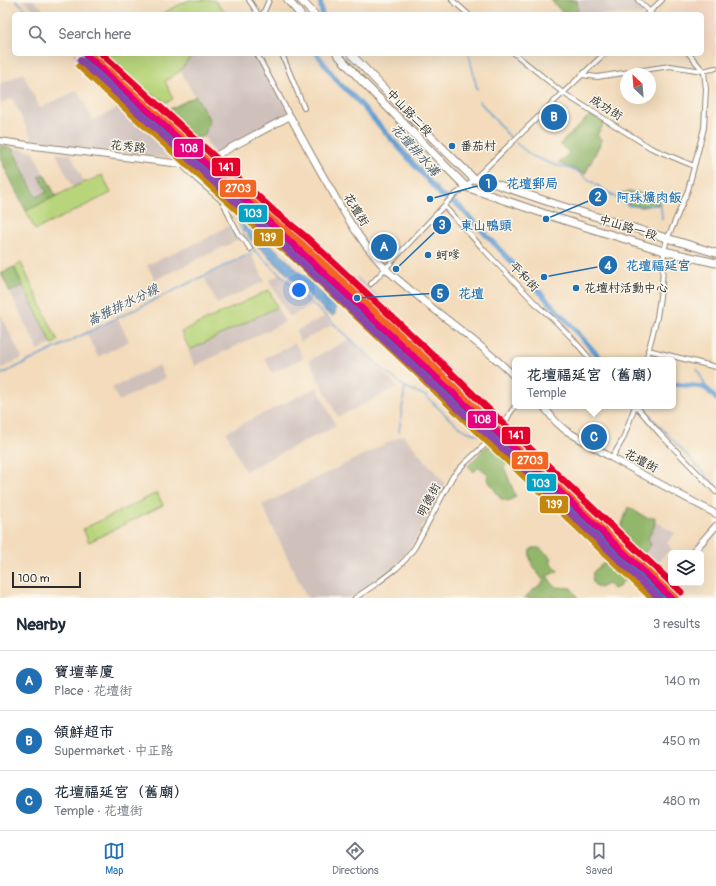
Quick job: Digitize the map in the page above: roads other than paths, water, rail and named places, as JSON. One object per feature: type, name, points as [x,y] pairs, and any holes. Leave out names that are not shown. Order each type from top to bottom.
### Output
[{"type":"main road","points":[[288,0],[298,12]]},
{"type":"main road","points":[[301,0],[312,12]]},
{"type":"main road","name":"中山路二段","points":[[339,56],[466,187]]},
{"type":"main road","name":"中山路二段","points":[[353,56],[424,130],[474,179]]},
{"type":"main road","name":"中山路一段","points":[[474,179],[487,181],[560,206],[716,253]]},
{"type":"main road","name":"中山路一段","points":[[466,187],[557,218],[664,251],[716,263]]},
{"type":"street","points":[[248,0],[257,12]]},
{"type":"street","points":[[264,12],[269,0]]},
{"type":"street","points":[[452,0],[466,12]]},
{"type":"street","points":[[638,0],[649,12]]},
{"type":"street","points":[[651,12],[662,0]]},
{"type":"street","points":[[258,56],[290,116]]},
{"type":"street","points":[[283,56],[304,108]]},
{"type":"street","name":"成功街","points":[[517,56],[563,93],[651,148],[694,166]]},
{"type":"street","points":[[371,284],[453,196],[466,187],[602,56]]},
{"type":"street","points":[[647,357],[657,317],[662,283],[664,251],[667,239],[688,190],[704,128],[706,89],[704,72],[691,56]]},
{"type":"street","points":[[582,75],[597,77],[670,66],[703,71],[716,68]]},
{"type":"street","name":"花秀路","points":[[0,141],[181,164],[202,163],[290,116]]},
{"type":"street","name":"花壇街","points":[[290,116],[353,229],[366,247],[386,268],[424,301],[480,345],[512,374]]},
{"type":"street","points":[[181,164],[222,201],[239,235],[250,249]]},
{"type":"street","name":"平和街","points":[[444,206],[527,295],[571,337],[588,357]]},
{"type":"street","points":[[648,350],[716,367]]},
{"type":"street","name":"明德街","points":[[355,598],[397,568],[406,559],[453,476],[503,428],[513,409]]},
{"type":"street","name":"花壇街","points":[[545,409],[565,430],[612,458],[716,514]]},
{"type":"street","points":[[612,458],[623,439],[635,409]]},
{"type":"street","points":[[639,409],[660,434],[716,492]]},
{"type":"street","points":[[695,550],[716,526]]},
{"type":"street","points":[[655,598],[668,583]]},
{"type":"water","points":[[246,216],[259,233],[336,307],[335,314],[333,316],[326,312],[249,238],[244,231],[241,218]]},
{"type":"waterway","points":[[16,0],[29,12]]},
{"type":"waterway","name":"花壇排水溝","points":[[320,0],[322,12]]},
{"type":"waterway","points":[[77,56],[158,131],[189,162]]},
{"type":"waterway","name":"花壇排水溝","points":[[319,56],[339,83],[356,99],[441,195],[459,206],[599,357]]},
{"type":"waterway","points":[[469,56],[477,89]]},
{"type":"waterway","points":[[479,101],[510,137]]},
{"type":"waterway","points":[[516,143],[532,156],[552,164],[577,171],[629,206],[661,205],[662,219]]},
{"type":"waterway","points":[[192,165],[198,175],[222,194],[235,214],[244,235],[255,251],[385,371],[405,387],[399,432]]},
{"type":"waterway","name":"崙雅排水分線","points":[[0,375],[255,251]]},
{"type":"waterway","points":[[697,369],[708,390]]},
{"type":"waterway","name":"花壇排水溝","points":[[676,384],[703,387],[716,399]]},
{"type":"waterway","points":[[405,387],[426,396],[452,421],[466,431],[480,435],[488,432]]},
{"type":"waterway","points":[[645,409],[716,486]]},
{"type":"railway","points":[[240,191],[282,222]]},
{"type":"place","name":"領鮮超市","points":[[554,117]]},
{"type":"place","name":"番茄村","points":[[452,146]]},
{"type":"place","name":"花壇郵局","points":[[430,199]]},
{"type":"place","name":"阿珠爌肉飯","points":[[546,219]]},
{"type":"place","name":"寶壇華廈","points":[[384,247]]},
{"type":"place","name":"蚵嗲","points":[[428,255]]},
{"type":"place","name":"東山鴨頭","points":[[396,269]]},
{"type":"place","name":"花壇福延宮","points":[[544,277]]},
{"type":"place","name":"花壇村活動中心","points":[[576,288]]},
{"type":"place","name":"花壇","points":[[357,298]]},
{"type":"place","name":"花壇福延宮（舊廟）","points":[[594,437]]}]
